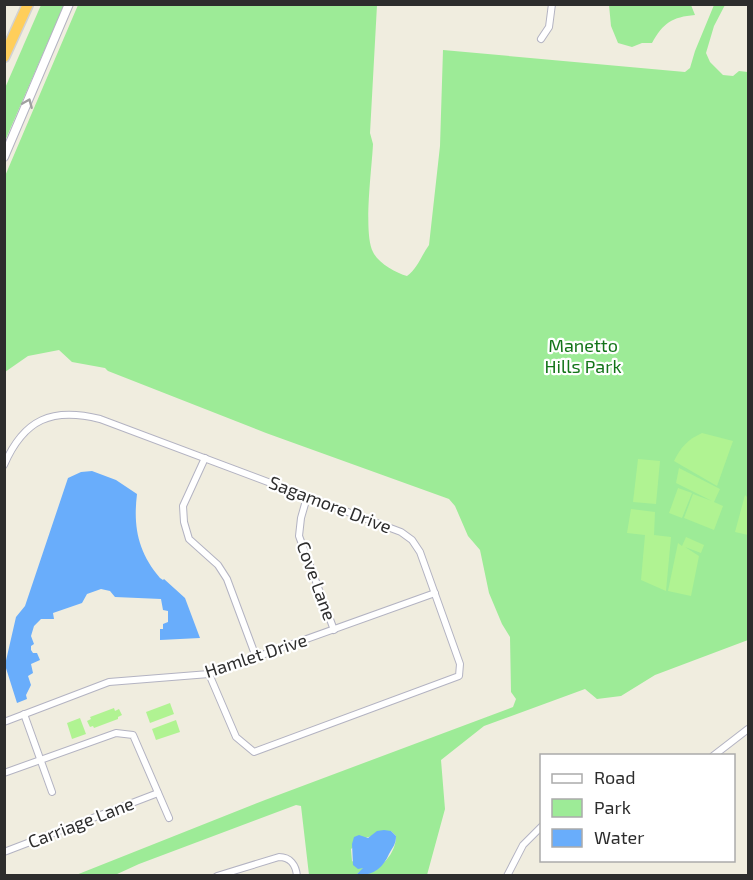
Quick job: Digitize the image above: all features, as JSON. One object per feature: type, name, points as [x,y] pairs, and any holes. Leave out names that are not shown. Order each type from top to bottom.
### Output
[{"type":"highway","points":[[4,57],[28,4]]},
{"type":"main road","points":[[4,157],[69,4]]},
{"type":"street","points":[[541,39],[549,27],[552,4]]},
{"type":"street","name":"Sagamore Drive","points":[[4,465],[23,432],[57,414],[81,414],[100,419],[401,532],[412,540],[420,552],[460,664],[459,676],[254,752],[236,737],[209,674]]},
{"type":"street","points":[[205,458],[183,506],[184,522],[189,539],[218,565],[227,579],[256,657]]},
{"type":"street","name":"Cove Lane","points":[[307,497],[299,536],[334,630]]},
{"type":"street","name":"Hamlet Drive","points":[[4,722],[110,682],[209,674],[435,593]]},
{"type":"street","points":[[24,714],[52,792]]},
{"type":"street","points":[[716,754],[748,729]]},
{"type":"street","name":"Carriage Lane","points":[[4,773],[116,733],[133,735],[169,818]]},
{"type":"street","name":"Carriage Lane","points":[[4,852],[158,793]]},
{"type":"street","points":[[507,876],[523,845],[540,828]]},
{"type":"street","points":[[217,876],[279,857],[287,858],[293,863],[297,876]]},
{"type":"green space","points":[[41,5],[64,5],[5,141],[5,88]]},
{"type":"green space","name":"Manetto Hills Park","points":[[78,5],[377,5],[370,133],[373,144],[369,200],[370,243],[379,260],[398,273],[407,276],[417,266],[429,245],[440,146],[443,50],[685,72],[690,68],[714,5],[725,5],[714,26],[706,53],[710,62],[723,75],[733,76],[739,71],[748,72],[748,640],[655,675],[621,696],[597,699],[585,689],[484,726],[441,760],[445,809],[427,875],[366,875],[382,864],[393,849],[396,836],[391,831],[365,838],[351,849],[352,861],[364,868],[356,875],[309,875],[301,806],[296,805],[115,875],[76,875],[265,800],[513,707],[516,699],[511,692],[510,637],[489,593],[480,550],[468,536],[455,506],[449,499],[266,433],[105,368],[72,362],[59,350],[28,356],[5,372],[5,176]]},
{"type":"green space","points":[[609,5],[691,5],[695,15],[674,19],[660,30],[652,43],[642,43],[632,47],[618,43],[611,26]]},
{"type":"green space","points":[[702,433],[733,441],[717,486],[674,461],[685,444]]},
{"type":"green space","points":[[638,459],[660,461],[656,504],[633,502]]},
{"type":"green space","points":[[679,468],[720,489],[714,502],[723,506],[714,530],[684,518],[693,494],[712,501],[676,483]]},
{"type":"green space","points":[[678,488],[692,493],[682,518],[669,513]]},
{"type":"green space","points":[[745,495],[748,498],[748,535],[735,532]]},
{"type":"green space","points":[[631,509],[655,512],[654,535],[671,537],[666,591],[641,580],[645,535],[627,533]]},
{"type":"green space","points":[[686,537],[704,545],[701,553],[685,547],[699,556],[691,596],[668,591],[678,543],[682,546]]},
{"type":"green space","points":[[170,703],[174,714],[150,723],[146,712]]},
{"type":"green space","points":[[114,708],[115,711],[119,709],[122,715],[118,719],[94,728],[90,727],[87,721],[91,719],[90,717]]},
{"type":"green space","points":[[80,718],[86,734],[72,739],[67,723]]},
{"type":"green space","points":[[176,720],[180,732],[156,740],[152,729]]},
{"type":"water","points":[[92,471],[116,480],[137,494],[137,528],[142,549],[160,578],[185,598],[200,638],[160,640],[160,629],[163,629],[163,624],[168,622],[168,611],[163,610],[161,599],[115,597],[110,591],[101,589],[87,594],[82,603],[53,613],[54,619],[41,619],[34,626],[31,636],[34,644],[31,650],[37,653],[40,660],[31,664],[33,673],[28,676],[31,685],[26,695],[27,699],[17,703],[5,665],[16,617],[25,606],[68,478],[81,472]]},
{"type":"water","points":[[377,831],[391,831],[396,836],[387,859],[372,872],[356,875],[363,868],[358,869],[353,865],[354,837],[359,835],[368,838]]}]
